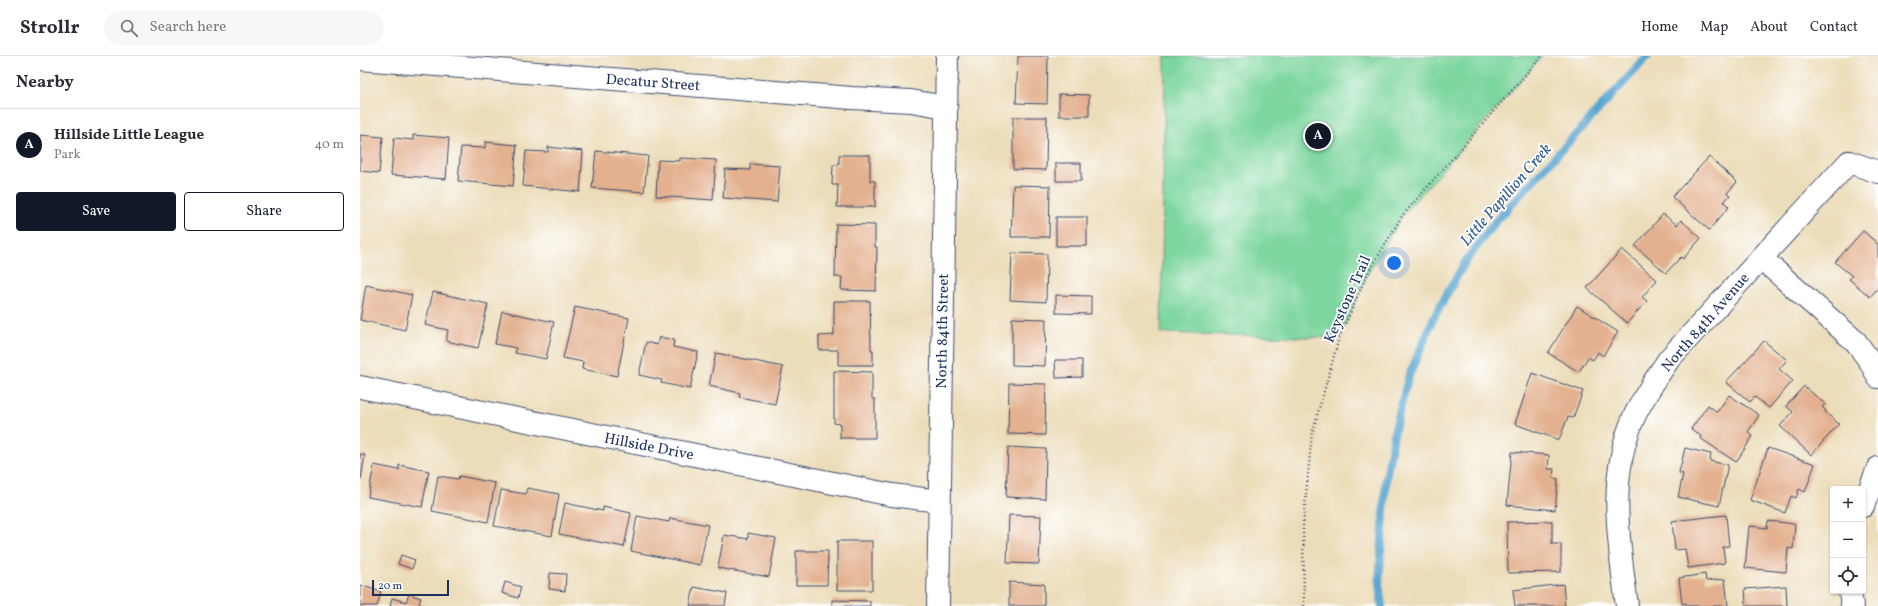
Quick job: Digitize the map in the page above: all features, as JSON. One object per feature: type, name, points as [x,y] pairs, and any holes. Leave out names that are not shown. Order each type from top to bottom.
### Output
[{"type":"street","name":"North 84th Street","points":[[938,606],[947,56]]},
{"type":"street","name":"Decatur Street","points":[[360,59],[852,98],[910,101],[946,107]]},
{"type":"street","name":"North 84th Avenue","points":[[1627,606],[1616,501],[1618,472],[1634,417],[1649,389],[1669,359],[1849,162],[1878,172]]},
{"type":"street","points":[[1761,258],[1856,342],[1871,363],[1878,377]]},
{"type":"street","name":"Hillside Drive","points":[[360,387],[892,495],[939,501]]},
{"type":"street","points":[[1866,498],[1878,468]]},
{"type":"street","points":[[1850,594],[1852,606]]},
{"type":"path","name":"Keystone Trail","points":[[1304,606],[1303,525],[1312,434],[1339,338],[1367,276],[1402,216],[1542,56]]},
{"type":"green space","points":[[1165,56],[1542,56],[1402,216],[1367,275],[1339,338],[1161,333]]},
{"type":"building","points":[[1018,56],[1048,56],[1047,104],[1016,103]]},
{"type":"building","points":[[1059,94],[1089,95],[1089,116],[1059,116]]},
{"type":"building","points":[[1013,117],[1047,117],[1046,170],[1013,169]]},
{"type":"building","points":[[360,135],[383,137],[379,173],[360,171]]},
{"type":"building","points":[[413,135],[449,138],[446,179],[391,175],[394,138],[413,140]]},
{"type":"building","points":[[485,142],[517,145],[513,186],[458,181],[461,147],[485,148]]},
{"type":"building","points":[[548,147],[583,151],[580,192],[523,186],[526,151],[548,152]]},
{"type":"building","points":[[596,151],[648,156],[644,192],[592,188]]},
{"type":"building","points":[[839,155],[870,155],[870,181],[875,181],[875,207],[837,207],[838,185],[832,185],[833,165],[839,165]]},
{"type":"building","points":[[1709,157],[1737,182],[1727,193],[1730,195],[1724,202],[1729,207],[1709,230],[1672,197]]},
{"type":"building","points":[[680,158],[716,160],[713,200],[656,196],[658,160],[680,161]]},
{"type":"building","points":[[1056,163],[1081,163],[1081,181],[1056,181]]},
{"type":"building","points":[[750,164],[780,166],[777,202],[723,198],[725,169],[750,170]]},
{"type":"building","points":[[1013,185],[1050,186],[1049,237],[1011,237]]},
{"type":"building","points":[[1663,214],[1677,225],[1681,220],[1701,238],[1683,259],[1681,257],[1666,273],[1635,246]]},
{"type":"building","points":[[1056,217],[1087,217],[1087,246],[1056,246]]},
{"type":"building","points":[[836,224],[875,225],[875,247],[877,247],[876,291],[841,290],[842,277],[835,277]]},
{"type":"building","points":[[1863,231],[1878,244],[1878,288],[1870,297],[1849,279],[1852,276],[1835,262]]},
{"type":"building","points":[[1622,249],[1657,280],[1642,297],[1647,301],[1627,323],[1587,288]]},
{"type":"building","points":[[1012,253],[1047,254],[1046,302],[1010,300]]},
{"type":"building","points":[[366,285],[412,295],[405,330],[360,320]]},
{"type":"building","points":[[433,292],[488,304],[478,348],[446,341],[448,330],[425,325]]},
{"type":"building","points":[[1056,295],[1091,296],[1091,314],[1056,313]]},
{"type":"building","points":[[834,301],[870,301],[871,350],[873,350],[873,365],[838,365],[838,350],[819,350],[819,336],[834,335]]},
{"type":"building","points":[[1577,306],[1618,332],[1603,356],[1598,352],[1593,360],[1588,357],[1579,372],[1548,353]]},
{"type":"building","points":[[575,307],[629,318],[617,376],[582,369],[583,362],[563,358]]},
{"type":"building","points":[[502,311],[554,322],[546,359],[515,353],[516,348],[495,344]]},
{"type":"building","points":[[1012,318],[1046,319],[1045,366],[1012,365]]},
{"type":"building","points":[[659,337],[674,340],[673,347],[698,352],[690,389],[661,383],[662,380],[639,375],[646,342],[657,345]]},
{"type":"building","points":[[1764,341],[1787,360],[1779,369],[1793,381],[1769,408],[1755,397],[1750,402],[1726,382]]},
{"type":"building","points":[[716,353],[783,367],[775,404],[739,397],[740,393],[709,386]]},
{"type":"building","points":[[1055,360],[1082,360],[1082,377],[1056,378]]},
{"type":"building","points":[[834,371],[872,372],[872,399],[875,399],[875,438],[840,438],[840,424],[834,423]]},
{"type":"building","points":[[1532,373],[1583,391],[1573,418],[1568,417],[1559,440],[1515,424]]},
{"type":"building","points":[[1009,383],[1046,384],[1045,435],[1008,434]]},
{"type":"building","points":[[1804,386],[1825,404],[1822,407],[1826,411],[1825,412],[1839,424],[1811,455],[1780,426],[1793,412],[1786,406]]},
{"type":"building","points":[[1729,395],[1759,415],[1748,432],[1753,436],[1736,462],[1700,438],[1701,436],[1691,429],[1708,405],[1717,412]]},
{"type":"building","points":[[1008,447],[1046,449],[1045,499],[1006,497]]},
{"type":"building","points":[[1685,448],[1711,454],[1710,461],[1728,465],[1719,506],[1678,497],[1683,474],[1679,473]]},
{"type":"building","points":[[1768,448],[1815,464],[1805,492],[1799,489],[1796,498],[1791,496],[1785,513],[1750,500]]},
{"type":"building","points":[[1512,452],[1549,455],[1548,469],[1554,469],[1553,478],[1558,479],[1555,510],[1507,505]]},
{"type":"building","points":[[360,454],[365,455],[361,479],[360,479]]},
{"type":"building","points":[[374,465],[399,470],[399,465],[429,471],[422,507],[368,497]]},
{"type":"building","points":[[438,476],[458,479],[459,476],[495,483],[488,522],[432,511]]},
{"type":"building","points":[[527,488],[559,494],[552,536],[494,526],[501,490],[526,494]]},
{"type":"building","points":[[565,503],[603,511],[603,507],[631,513],[624,547],[559,534]]},
{"type":"building","points":[[1009,515],[1041,516],[1039,564],[1007,563]]},
{"type":"building","points":[[1726,515],[1729,546],[1723,547],[1725,563],[1688,568],[1685,549],[1675,550],[1672,521]]},
{"type":"building","points":[[637,516],[669,522],[670,518],[708,525],[700,565],[631,551]]},
{"type":"building","points":[[1552,521],[1552,544],[1561,544],[1561,572],[1508,573],[1507,522]]},
{"type":"building","points":[[1768,521],[1795,524],[1793,549],[1788,548],[1786,572],[1745,568],[1749,526],[1767,528]]},
{"type":"building","points":[[748,533],[776,538],[769,577],[718,568],[724,535],[748,539]]},
{"type":"building","points":[[837,541],[872,541],[872,590],[837,590]]},
{"type":"building","points":[[796,551],[828,551],[827,585],[796,585]]},
{"type":"building","points":[[401,555],[415,560],[412,569],[398,564]]},
{"type":"building","points":[[550,573],[566,574],[565,591],[549,589]]},
{"type":"building","points":[[1705,574],[1706,581],[1725,579],[1728,606],[1687,606],[1686,603],[1682,604],[1679,578]]},
{"type":"building","points":[[505,582],[521,587],[518,598],[502,593]]},
{"type":"building","points":[[1009,582],[1044,584],[1044,606],[1009,606]]},
{"type":"building","points":[[1563,584],[1565,606],[1515,606],[1513,590]]},
{"type":"building","points":[[360,585],[381,592],[377,606],[360,606]]},
{"type":"building","points":[[1786,586],[1787,606],[1746,606],[1745,589]]},
{"type":"building","points":[[694,587],[727,593],[725,606],[690,606]]},
{"type":"building","points":[[409,594],[421,598],[419,604],[426,606],[390,606],[392,598],[406,602]]},
{"type":"building","points":[[832,600],[870,601],[870,606],[832,606]]},
{"type":"waterway","name":"Little Papillion Creek","points":[[1382,606],[1379,584],[1386,479],[1395,429],[1408,378],[1434,317],[1465,262],[1496,221],[1648,56]]},
{"type":"place","name":"Hillside Little League","points":[[1318,136]]}]
